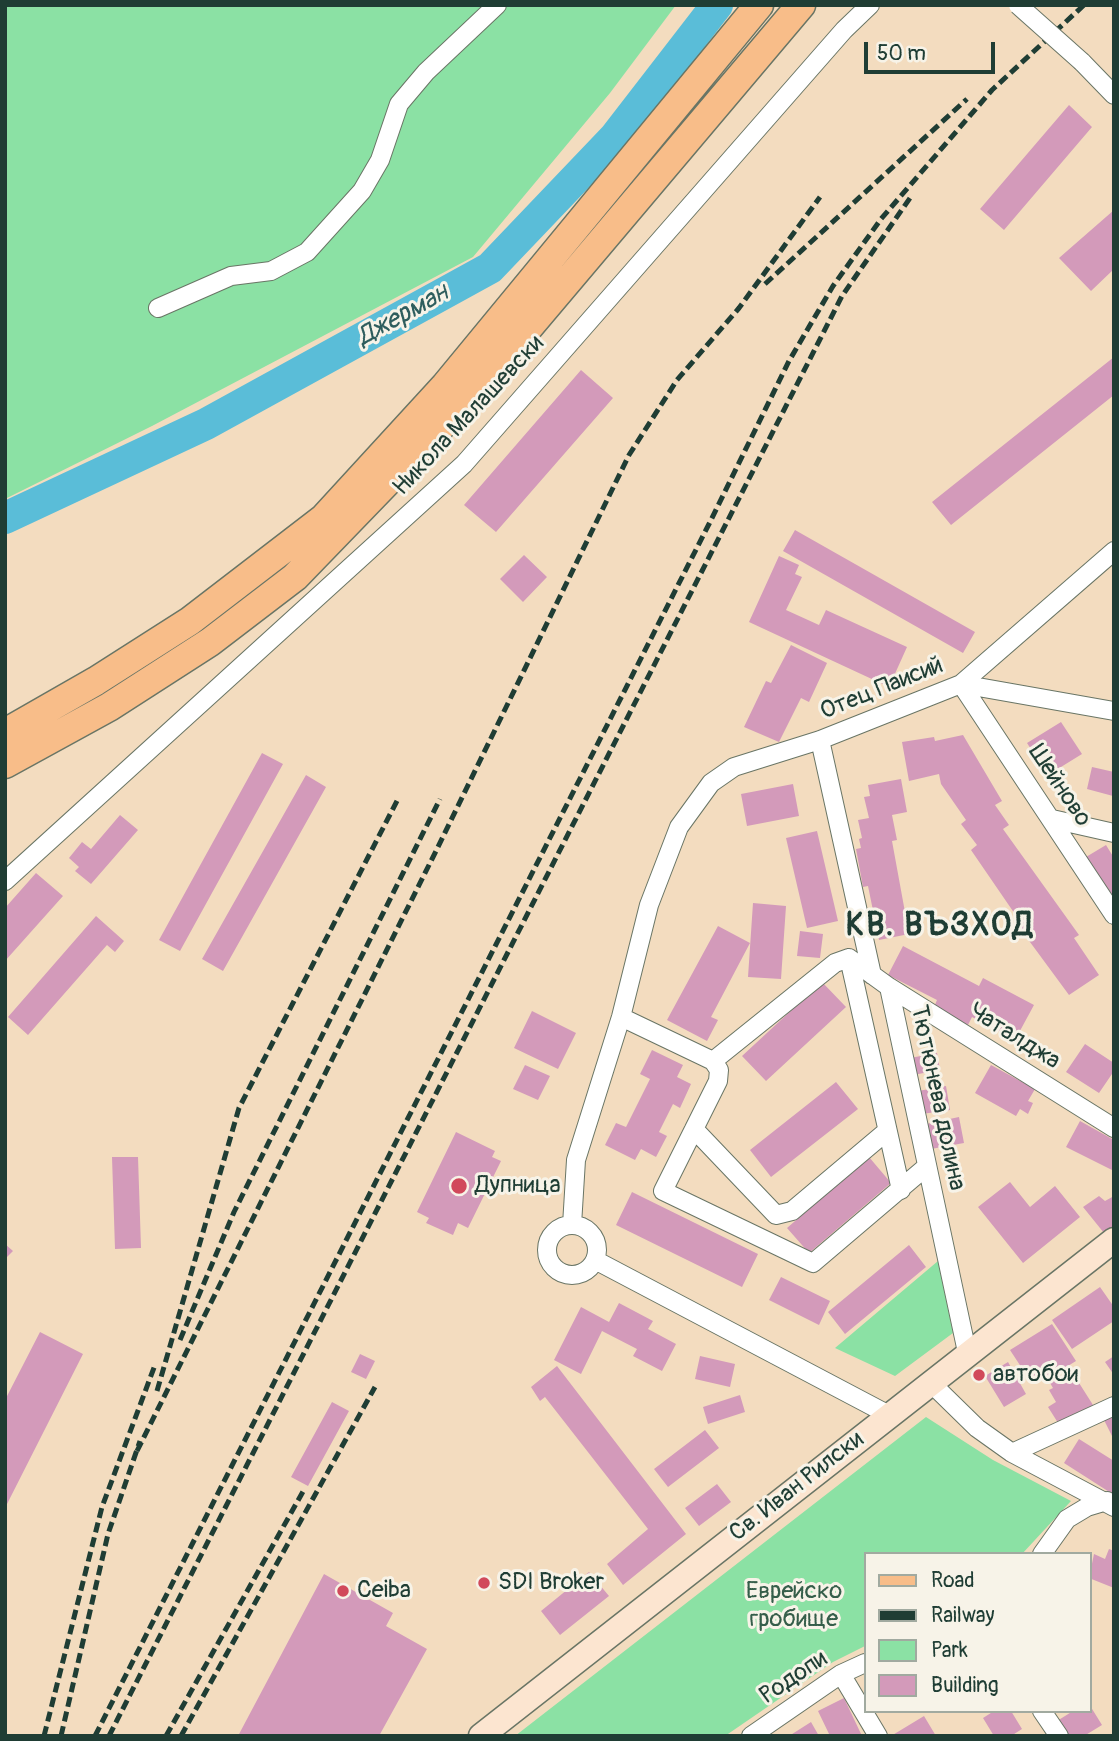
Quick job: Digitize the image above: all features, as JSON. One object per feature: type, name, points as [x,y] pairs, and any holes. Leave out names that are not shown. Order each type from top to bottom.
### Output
[{"type":"main road","points":[[5,733],[96,681],[190,621],[324,518],[445,386],[759,5]]},
{"type":"main road","points":[[5,764],[109,707],[210,642],[295,577],[474,392],[801,5]]},
{"type":"street","points":[[158,308],[231,276],[271,271],[307,252],[362,191],[380,160],[399,104],[426,72],[496,5]]},
{"type":"street","name":"Никола Малашевски","points":[[5,881],[464,464],[844,30],[870,5]]},
{"type":"street","points":[[1018,5],[1083,62],[1114,94]]},
{"type":"street","name":"Отец Паисий","points":[[621,1017],[649,905],[678,827],[711,783],[734,767],[820,740],[961,684],[1114,551]]},
{"type":"street","points":[[961,684],[1114,711]]},
{"type":"street","name":"Шейново","points":[[961,684],[1114,915]]},
{"type":"street","points":[[820,740],[872,975]]},
{"type":"street","points":[[1052,819],[1114,833]]},
{"type":"street","points":[[713,1061],[835,963],[849,958],[901,1190]]},
{"type":"street","name":"Тютюнева долина","points":[[849,958],[889,987],[967,1352]]},
{"type":"street","name":"Чаталджа","points":[[889,987],[1114,1128]]},
{"type":"street","points":[[572,1225],[576,1160],[621,1017],[713,1061],[719,1070],[718,1081],[663,1191],[813,1263],[926,1167]]},
{"type":"street","points":[[694,1129],[776,1215],[792,1211],[887,1131]]},
{"type":"street","points":[[572,1225],[587,1230],[593,1236],[597,1252],[595,1260],[576,1274],[560,1271],[549,1259],[547,1251],[551,1235],[564,1226],[572,1225]]},
{"type":"street","name":"Св. Иван Рилски","points":[[481,1736],[931,1384],[967,1352],[1114,1240]]},
{"type":"street","points":[[595,1260],[889,1415]]},
{"type":"street","points":[[931,1384],[977,1428],[1012,1453],[1110,1504]]},
{"type":"street","points":[[1012,1453],[1114,1406]]},
{"type":"street","points":[[1043,1552],[1067,1519],[1087,1507],[1110,1504]]},
{"type":"street","name":"Родопи","points":[[751,1736],[841,1674],[864,1663]]},
{"type":"street","points":[[841,1674],[864,1713]]},
{"type":"street","points":[[864,1713],[878,1736]]},
{"type":"street","points":[[1043,1713],[1059,1736]]},
{"type":"green space","points":[[5,5],[676,5],[610,93],[473,257],[152,426],[5,499]]},
{"type":"green space","points":[[938,1261],[953,1333],[895,1376],[835,1348]]},
{"type":"green space","name":"Еврейско гробище","points":[[926,1417],[993,1460],[1071,1501],[1024,1552],[864,1552],[864,1646],[833,1662],[725,1736],[515,1736]]},
{"type":"building","points":[[1069,105],[1092,127],[1004,230],[980,209]]},
{"type":"building","points":[[1114,210],[1114,269],[1091,291],[1059,258]]},
{"type":"building","points":[[1114,357],[1114,395],[951,525],[932,502]]},
{"type":"building","points":[[581,370],[613,398],[496,532],[464,505]]},
{"type":"building","points":[[795,530],[975,632],[963,653],[783,551]]},
{"type":"building","points":[[524,555],[547,577],[523,602],[500,579]]},
{"type":"building","points":[[779,556],[799,565],[795,574],[802,577],[786,610],[819,625],[826,610],[907,647],[889,687],[749,622]]},
{"type":"building","points":[[791,645],[827,663],[809,702],[801,698],[779,742],[744,727],[766,681],[771,683]]},
{"type":"building","points":[[1061,722],[1082,754],[1048,775],[1027,743]]},
{"type":"building","points":[[963,735],[1002,801],[995,805],[1009,825],[1003,829],[1079,935],[1074,938],[1099,975],[1069,995],[1016,923],[1019,920],[971,850],[977,845],[961,824],[966,820],[941,784],[939,774],[909,781],[902,742],[934,737],[935,741]]},
{"type":"building","points":[[262,753],[283,764],[180,951],[159,940]]},
{"type":"building","points":[[1092,767],[1114,772],[1113,796],[1087,789]]},
{"type":"building","points":[[306,775],[326,787],[223,971],[202,959]]},
{"type":"building","points":[[901,779],[907,812],[892,815],[897,840],[892,841],[909,934],[879,940],[868,886],[863,887],[856,849],[861,848],[859,839],[862,838],[858,820],[869,818],[864,797],[870,796],[868,785]]},
{"type":"building","points":[[793,784],[799,816],[747,826],[741,794]]},
{"type":"building","points":[[120,815],[138,830],[91,884],[75,871],[79,867],[69,858],[82,842],[91,849]]},
{"type":"building","points":[[817,831],[838,921],[807,928],[786,838]]},
{"type":"building","points":[[1106,845],[1114,858],[1112,900],[1086,857]]},
{"type":"building","points":[[36,873],[63,896],[5,961],[5,908]]},
{"type":"building","points":[[753,903],[786,906],[781,979],[748,977]]},
{"type":"building","points":[[96,916],[124,941],[115,952],[107,945],[28,1035],[8,1017]]},
{"type":"building","points":[[718,926],[750,943],[711,1017],[718,1020],[707,1041],[667,1020]]},
{"type":"building","points":[[800,931],[823,934],[820,958],[797,956]]},
{"type":"building","points":[[903,946],[979,986],[983,978],[1034,1005],[1015,1040],[972,1017],[968,1025],[934,1007],[937,1000],[888,975]]},
{"type":"building","points":[[822,982],[846,1007],[766,1081],[742,1056]]},
{"type":"building","points":[[532,1011],[576,1033],[558,1069],[514,1048]]},
{"type":"building","points":[[1085,1044],[1114,1063],[1114,1071],[1099,1093],[1066,1072]]},
{"type":"building","points":[[652,1050],[683,1065],[677,1077],[691,1084],[680,1108],[673,1104],[659,1132],[667,1136],[656,1157],[641,1149],[635,1160],[605,1145],[616,1123],[626,1127],[650,1079],[640,1074]]},
{"type":"building","points":[[937,1053],[940,1070],[913,1075],[910,1058]]},
{"type":"building","points":[[525,1065],[550,1076],[538,1100],[513,1089]]},
{"type":"building","points":[[991,1065],[1035,1089],[1028,1101],[1033,1103],[1028,1114],[1020,1109],[1016,1116],[975,1093]]},
{"type":"building","points":[[836,1082],[858,1109],[771,1177],[750,1150]]},
{"type":"building","points":[[946,1086],[950,1110],[922,1114],[918,1091]]},
{"type":"building","points":[[959,1117],[964,1143],[931,1149],[926,1124]]},
{"type":"building","points":[[1080,1121],[1114,1140],[1114,1171],[1066,1147]]},
{"type":"building","name":"Дупница","points":[[456,1132],[495,1151],[492,1157],[501,1161],[468,1228],[458,1223],[453,1235],[426,1223],[429,1218],[417,1212]]},
{"type":"building","points":[[112,1157],[138,1157],[141,1248],[115,1249]]},
{"type":"building","points":[[869,1157],[891,1183],[809,1253],[787,1228]]},
{"type":"building","points":[[1010,1182],[1030,1207],[1055,1186],[1080,1217],[1023,1263],[978,1207]]},
{"type":"building","points":[[632,1192],[758,1254],[742,1287],[616,1225]]},
{"type":"building","points":[[1099,1196],[1105,1201],[1114,1196],[1114,1228],[1104,1233],[1083,1207]]},
{"type":"building","points":[[5,1244],[13,1251],[5,1259]]},
{"type":"building","points":[[909,1245],[926,1267],[845,1334],[828,1312]]},
{"type":"building","points":[[781,1277],[830,1301],[819,1325],[769,1300]]},
{"type":"building","points":[[1100,1287],[1114,1307],[1114,1321],[1072,1349],[1052,1320]]},
{"type":"building","points":[[619,1303],[653,1321],[648,1329],[676,1344],[662,1371],[633,1356],[637,1349],[602,1331],[581,1374],[554,1360],[581,1307],[609,1322]]},
{"type":"building","points":[[1052,1324],[1076,1361],[1058,1372],[1064,1381],[1074,1375],[1093,1405],[1060,1426],[1048,1407],[1056,1402],[1049,1390],[1053,1388],[1043,1371],[1029,1379],[1010,1350]]},
{"type":"building","points":[[40,1332],[83,1354],[5,1508],[5,1400]]},
{"type":"building","points":[[360,1354],[375,1361],[366,1379],[351,1372]]},
{"type":"building","points":[[700,1356],[735,1364],[730,1387],[695,1379]]},
{"type":"building","points":[[1114,1356],[1114,1375],[1105,1362]]},
{"type":"building","points":[[1008,1362],[1026,1394],[1004,1407],[985,1376]]},
{"type":"building","points":[[557,1366],[686,1534],[623,1585],[607,1564],[648,1529],[545,1397],[540,1401],[531,1387]]},
{"type":"building","points":[[740,1395],[745,1412],[708,1424],[703,1407]]},
{"type":"building","points":[[332,1402],[349,1411],[308,1486],[291,1477]]},
{"type":"building","points":[[1114,1415],[1114,1440],[1104,1420]]},
{"type":"building","points":[[705,1430],[719,1448],[668,1487],[654,1469]]},
{"type":"building","points":[[1079,1439],[1114,1461],[1114,1495],[1064,1463]]},
{"type":"building","points":[[717,1484],[731,1502],[699,1526],[685,1508]]},
{"type":"building","points":[[1109,1549],[1114,1551],[1114,1588],[1091,1579],[1094,1554],[1105,1559]]},
{"type":"building","points":[[589,1572],[609,1596],[560,1635],[541,1611]]},
{"type":"building","points":[[324,1574],[393,1613],[386,1626],[427,1649],[379,1736],[238,1736]]},
{"type":"building","points":[[844,1698],[862,1736],[830,1736],[818,1711]]},
{"type":"building","points":[[1091,1707],[1102,1725],[1084,1736],[1066,1736],[1057,1721],[1070,1713],[1091,1713]]},
{"type":"building","points":[[991,1713],[1012,1713],[1022,1729],[1011,1736],[994,1736],[983,1718]]},
{"type":"building","points":[[924,1716],[936,1736],[891,1736]]},
{"type":"building","points":[[811,1722],[819,1736],[789,1736]]},
{"type":"waterway","name":"Джерман","points":[[5,518],[206,424],[490,268],[615,137],[717,5]]},
{"type":"railway","points":[[95,1736],[789,361],[833,286],[881,219],[992,90],[1084,5]]},
{"type":"railway","points":[[765,284],[967,99]]},
{"type":"railway","points":[[137,1451],[436,851],[629,455],[677,380],[739,308],[820,197]]},
{"type":"railway","points":[[109,1736],[842,296],[910,198]]},
{"type":"railway","points":[[157,1391],[239,1108],[399,797]]},
{"type":"railway","points":[[180,1340],[234,1212],[440,799]]},
{"type":"railway","points":[[44,1736],[102,1507],[155,1365]]},
{"type":"railway","points":[[181,1736],[375,1387]]},
{"type":"railway","points":[[61,1736],[108,1534],[140,1441]]},
{"type":"railway","points":[[166,1736],[305,1488]]},
{"type":"place","name":"Дупница","points":[[459,1186]]},
{"type":"place","name":"автобои","points":[[979,1375]]},
{"type":"place","name":"SDI Broker","points":[[484,1583]]},
{"type":"place","name":"Ceiba","points":[[343,1591]]},
{"type":"district","name":"КВ. ВЪЗХОД","points":[[940,927]]}]
